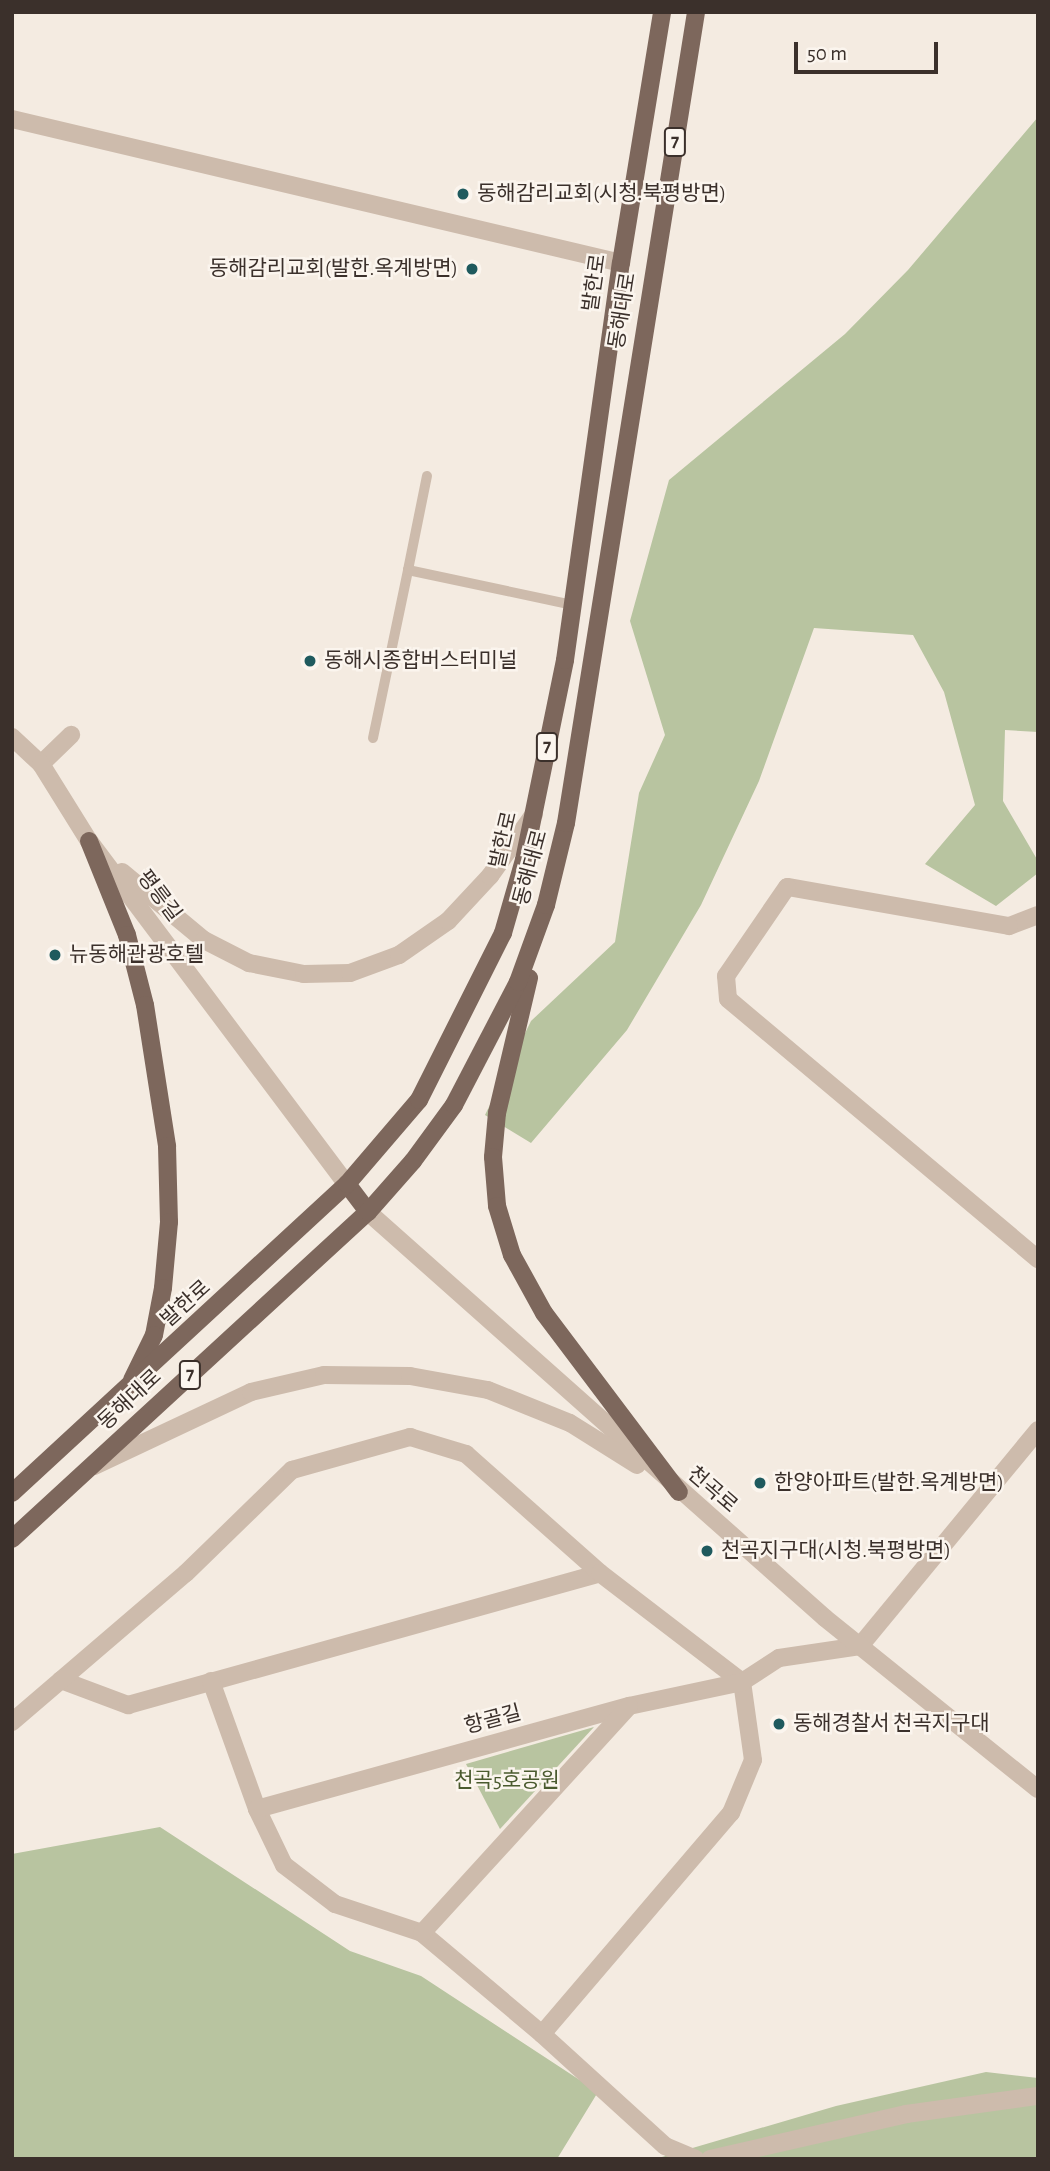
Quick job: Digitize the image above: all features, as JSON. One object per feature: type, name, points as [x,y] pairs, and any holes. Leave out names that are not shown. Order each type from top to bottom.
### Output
[{"type":"main road","name":"발한로","points":[[12,1493],[347,1184],[419,1100],[470,1005],[503,933],[534,814],[573,605],[621,263],[662,12]]},
{"type":"main road","name":"동해대로","points":[[12,1539],[368,1212],[413,1161],[454,1105],[518,982],[546,905],[591,687],[652,271],[696,12]]},
{"type":"main road","points":[[621,263],[652,271]]},
{"type":"main road","points":[[89,841],[127,934],[139,981],[167,1146],[169,1222],[163,1288],[154,1335],[127,1389]]},
{"type":"main road","points":[[546,905],[497,1113],[493,1157],[497,1206],[512,1255],[544,1313],[679,1492]]},
{"type":"main road","points":[[347,1184],[368,1212]]},
{"type":"street","points":[[12,119],[621,263]]},
{"type":"street","points":[[41,764],[71,735]]},
{"type":"street","name":"평릉길","points":[[12,737],[41,764],[89,841],[347,1184]]},
{"type":"street","points":[[89,841],[162,908],[204,940],[249,963],[304,974],[350,973],[399,955],[448,921],[490,876],[534,814]]},
{"type":"street","points":[[1038,915],[1009,926],[787,887],[726,976],[728,999],[1038,1259]]},
{"type":"street","name":"천곡로","points":[[368,1212],[679,1492],[860,1646],[1038,1788]]},
{"type":"street","points":[[88,1469],[251,1392],[324,1375],[410,1376],[488,1390],[570,1423],[679,1492]]},
{"type":"street","points":[[742,1682],[779,1658],[860,1646],[1038,1430]]},
{"type":"street","points":[[12,1722],[186,1573],[292,1470],[410,1437],[466,1454],[600,1573],[742,1682],[753,1760],[731,1813],[542,2034]]},
{"type":"street","points":[[61,1679],[128,1705],[600,1573]]},
{"type":"street","points":[[211,1681],[257,1809],[284,1864],[335,1904],[422,1933],[542,2034],[664,2146],[695,2159]]},
{"type":"street","name":"항골길","points":[[257,1809],[629,1706],[742,1682]]},
{"type":"street","points":[[422,1933],[629,1706]]},
{"type":"street","points":[[710,2159],[906,2114],[1038,2096]]},
{"type":"lane","points":[[373,738],[428,475]]},
{"type":"lane","points":[[408,570],[573,605]]},
{"type":"green space","points":[[1038,117],[1038,732],[1005,730],[1003,801],[1038,861],[1038,873],[996,906],[925,864],[975,805],[944,692],[913,635],[814,628],[759,781],[701,905],[627,1030],[531,1143],[485,1115],[531,1021],[615,942],[639,793],[665,735],[630,621],[669,480],[845,334],[908,270]]},
{"type":"green space","name":"천곡5호공원","points":[[594,1727],[500,1829],[466,1764]]},
{"type":"green space","points":[[160,1827],[350,1951],[421,1976],[598,2092],[557,2159],[12,2159],[12,1854]]},
{"type":"green space","points":[[986,2072],[1038,2078],[1038,2159],[655,2159],[836,2106]]},
{"type":"place","name":"동해감리교회(시청.북평방면)","points":[[463,194]]},
{"type":"place","name":"동해감리교회(발한.옥계방면)","points":[[472,269]]},
{"type":"place","name":"동해시종합버스터미널","points":[[310,661]]},
{"type":"place","name":"뉴동해관광호텔","points":[[55,955]]},
{"type":"place","name":"한양아파트(발한.옥계방면)","points":[[760,1483]]},
{"type":"place","name":"천곡지구대(시청.북평방면)","points":[[707,1551]]},
{"type":"place","name":"동해경찰서 천곡지구대","points":[[779,1724]]}]
